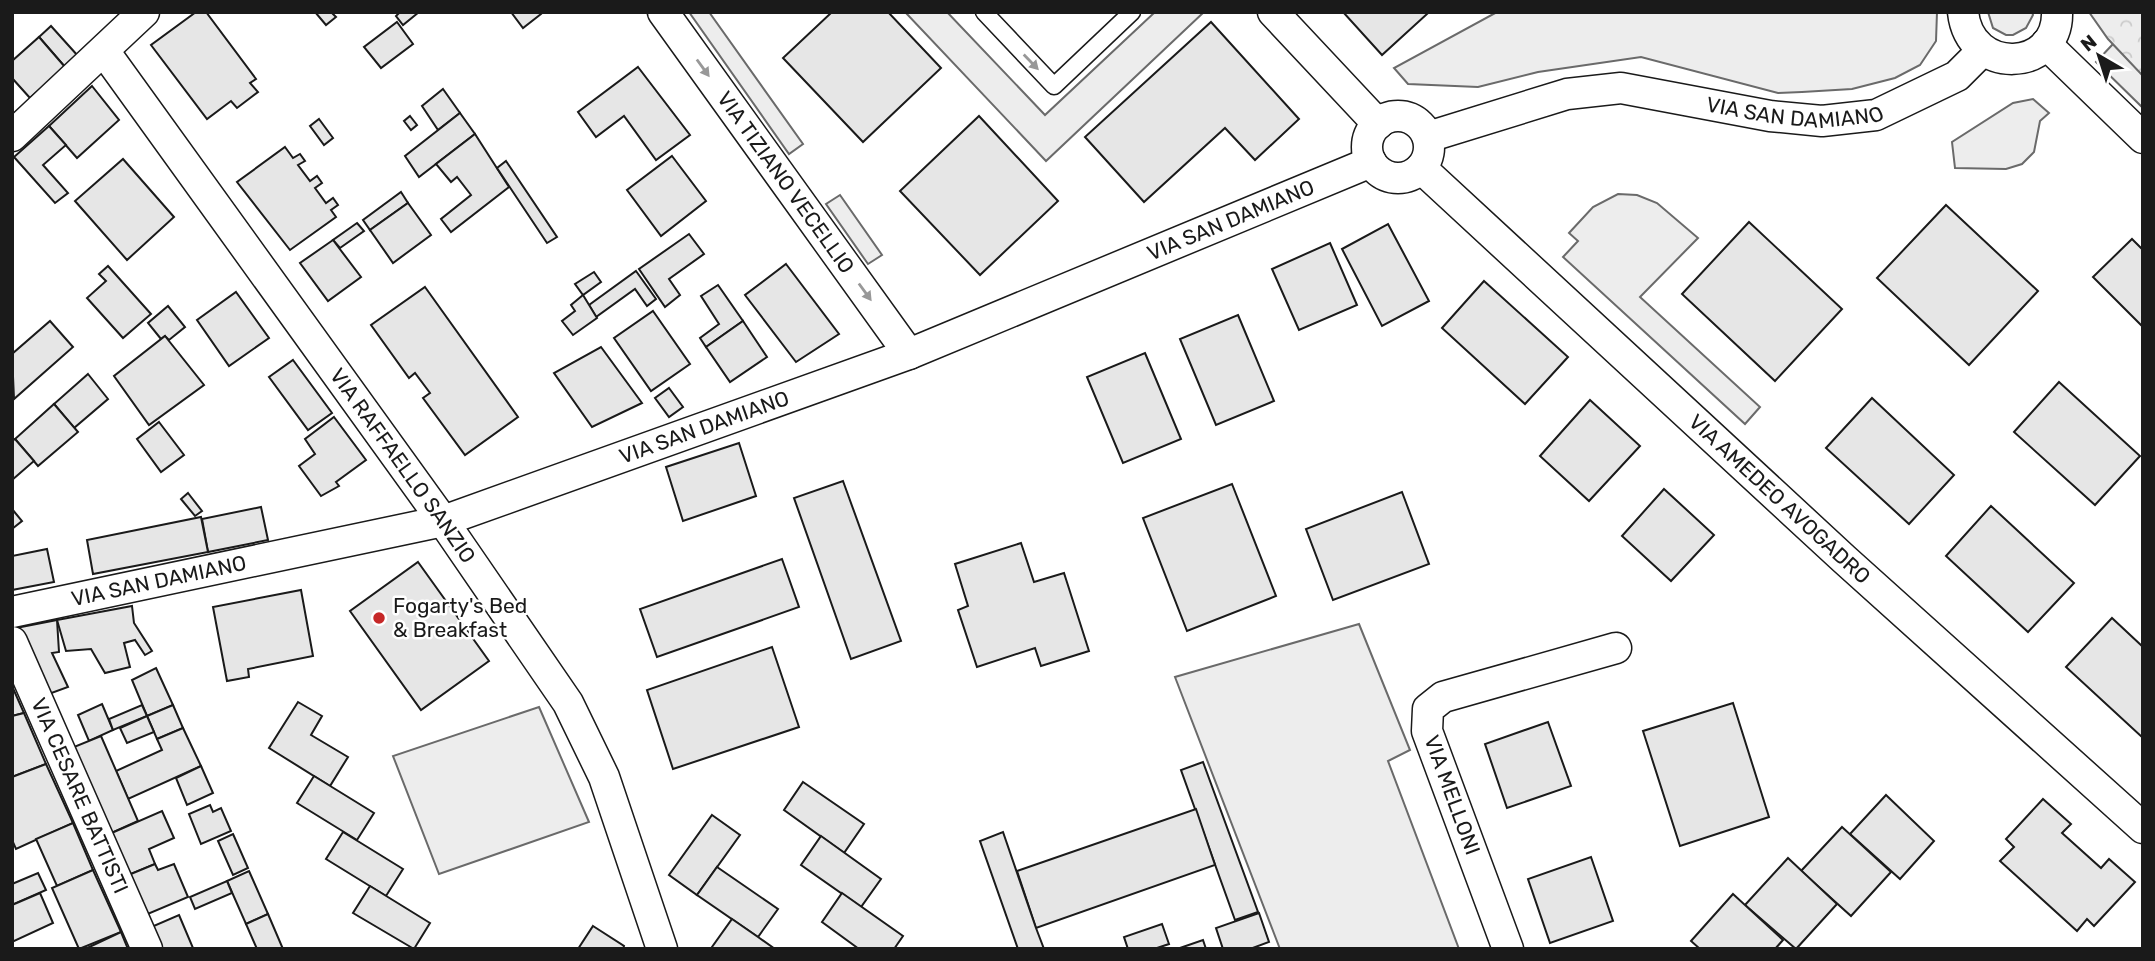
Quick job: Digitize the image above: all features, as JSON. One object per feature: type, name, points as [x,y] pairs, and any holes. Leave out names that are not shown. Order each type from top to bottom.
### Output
[{"type":"street","points":[[12,136],[145,12]]},
{"type":"street","name":"VIA TIZIANO VECELLIO","points":[[663,12],[909,354]]},
{"type":"street","points":[[1273,12],[1378,124]]},
{"type":"street","points":[[1963,12],[1971,40],[1982,51],[2009,60],[2035,53],[2046,44],[2054,32],[2057,12]]},
{"type":"street","points":[[2046,44],[2143,138]]},
{"type":"street","name":"VIA RAFFAELLO SANZIO","points":[[104,51],[443,521],[568,703],[604,777],[662,949]]},
{"type":"street","name":"VIA SAN DAMIANO","points":[[1428,137],[1567,94],[1621,88],[1770,116],[1822,121],[1876,115],[1957,76],[1982,51]]},
{"type":"street","points":[[1401,116],[1422,126],[1428,137],[1429,152],[1421,168],[1405,177],[1386,175],[1371,162],[1368,145],[1378,124],[1385,119],[1401,116]]},
{"type":"street","name":"VIA SAN DAMIANO","points":[[12,611],[443,521],[909,354],[1371,162]]},
{"type":"street","name":"VIA AMEDEO AVOGADRO","points":[[1421,168],[1844,559],[2143,828]]},
{"type":"street","name":"VIA CESARE BATTISTI","points":[[12,642],[147,949]]},
{"type":"street","name":"VIA MELLONI","points":[[1508,949],[1427,732],[1427,709],[1443,697],[1616,648]]},
{"type":"lane","points":[[984,12],[1054,86],[1132,12]]},
{"type":"shaded area","points":[[689,12],[709,12],[803,144],[789,154]]},
{"type":"shaded area","points":[[905,12],[947,12],[1045,115],[1155,12],[1204,12],[1046,161]]},
{"type":"shaded area","points":[[1497,12],[1937,12],[1936,41],[1920,65],[1895,78],[1852,89],[1778,93],[1641,57],[1538,72],[1478,87],[1408,84],[1394,68]]},
{"type":"shaded area","points":[[1988,12],[2032,12],[2033,15],[2026,28],[2013,35],[2006,35],[1993,28]]},
{"type":"shaded area","points":[[2113,44],[2143,73],[2143,108],[2096,62]]},
{"type":"shaded area","points":[[2033,99],[2049,113],[2040,121],[2034,152],[2022,164],[2006,169],[1955,168],[1952,142],[2013,103]]},
{"type":"shaded area","points":[[1618,194],[1637,195],[1657,203],[1698,238],[1640,297],[1760,407],[1745,424],[1563,257],[1578,241],[1569,233],[1593,207]]},
{"type":"shaded area","points":[[840,195],[882,255],[868,264],[826,204]]},
{"type":"shaded area","points":[[1359,624],[1410,750],[1388,761],[1459,949],[1280,949],[1175,677]]},
{"type":"shaded area","points":[[539,707],[589,822],[439,874],[393,756]]},
{"type":"green space","points":[[2089,12],[2143,12],[2143,76],[2108,39]]},
{"type":"building","points":[[196,12],[206,12],[256,79],[250,83],[258,92],[237,108],[231,101],[207,119],[151,45]]},
{"type":"building","points":[[315,12],[331,12],[336,17],[326,25]]},
{"type":"building","points":[[400,12],[419,12],[403,25],[396,16]]},
{"type":"building","points":[[511,12],[540,12],[541,14],[523,28]]},
{"type":"building","points":[[832,12],[888,12],[941,68],[863,142],[783,58]]},
{"type":"building","points":[[1343,12],[1425,12],[1427,14],[1382,55]]},
{"type":"building","points":[[397,22],[413,44],[381,68],[364,47]]},
{"type":"building","points":[[1211,22],[1299,119],[1255,160],[1225,128],[1144,202],[1085,137]]},
{"type":"building","points":[[51,26],[78,56],[65,67],[39,37]]},
{"type":"building","points":[[39,37],[65,67],[30,98],[12,78],[12,61]]},
{"type":"building","points":[[638,67],[690,135],[656,160],[624,116],[596,137],[578,112]]},
{"type":"building","points":[[92,86],[119,120],[77,158],[49,126]]},
{"type":"building","points":[[443,89],[460,113],[438,130],[422,106]]},
{"type":"building","points":[[460,113],[475,134],[419,177],[405,156]]},
{"type":"building","points":[[410,116],[417,125],[411,130],[404,121]]},
{"type":"building","points":[[979,116],[1058,201],[980,275],[900,191]]},
{"type":"building","points":[[319,119],[333,138],[324,145],[310,126]]},
{"type":"building","points":[[49,126],[66,145],[43,165],[68,193],[55,203],[14,157]]},
{"type":"building","points":[[475,134],[509,187],[451,232],[441,219],[471,195],[457,177],[451,182],[436,164]]},
{"type":"building","points":[[285,147],[293,158],[300,154],[305,161],[298,165],[310,181],[317,176],[322,183],[315,188],[326,203],[333,198],[338,205],[331,210],[336,217],[290,250],[237,182]]},
{"type":"building","points":[[672,156],[706,201],[661,236],[627,190]]},
{"type":"building","points":[[123,159],[174,217],[127,260],[75,201]]},
{"type":"building","points":[[506,161],[557,237],[547,243],[497,168]]},
{"type":"building","points":[[401,192],[408,203],[370,230],[363,220]]},
{"type":"building","points":[[408,203],[431,235],[393,263],[370,230]]},
{"type":"building","points":[[1946,205],[2038,291],[1969,365],[1877,278]]},
{"type":"building","points":[[1749,222],[1842,309],[1775,381],[1682,294]]},
{"type":"building","points":[[357,223],[364,231],[340,248],[333,240]]},
{"type":"building","points":[[1388,224],[1429,301],[1382,326],[1342,249]]},
{"type":"building","points":[[689,234],[704,254],[669,279],[680,295],[665,307],[639,269]]},
{"type":"building","points":[[2132,239],[2143,250],[2143,327],[2093,277]]},
{"type":"building","points":[[333,240],[361,277],[328,301],[300,263]]},
{"type":"building","points":[[1330,243],[1357,305],[1299,330],[1272,269]]},
{"type":"building","points":[[786,264],[839,334],[796,362],[745,295]]},
{"type":"building","points":[[108,266],[151,314],[123,338],[87,298],[106,281],[99,274]]},
{"type":"building","points":[[636,271],[656,299],[647,306],[635,289],[596,317],[589,305]]},
{"type":"building","points":[[594,272],[601,282],[583,295],[575,284]]},
{"type":"building","points":[[1484,281],[1568,357],[1525,404],[1442,328]]},
{"type":"building","points":[[718,285],[743,321],[706,347],[700,338],[719,324],[701,296]]},
{"type":"building","points":[[425,287],[518,417],[465,455],[423,398],[430,393],[415,373],[409,378],[371,325]]},
{"type":"building","points":[[236,292],[269,338],[229,366],[197,320]]},
{"type":"building","points":[[583,295],[597,318],[573,335],[562,321],[575,311],[571,305]]},
{"type":"building","points":[[168,306],[185,327],[169,340],[165,336],[161,339],[148,323]]},
{"type":"building","points":[[653,311],[690,364],[651,391],[614,338]]},
{"type":"building","points":[[1238,315],[1274,401],[1216,425],[1180,339]]},
{"type":"building","points":[[50,321],[73,347],[14,399],[12,354]]},
{"type":"building","points":[[743,321],[767,357],[730,382],[706,347]]},
{"type":"building","points":[[165,336],[204,385],[149,425],[114,376]]},
{"type":"building","points":[[601,347],[642,403],[592,427],[554,373]]},
{"type":"building","points":[[1145,353],[1181,439],[1123,463],[1087,377]]},
{"type":"building","points":[[293,360],[332,413],[308,430],[269,377]]},
{"type":"building","points":[[88,374],[108,399],[74,428],[54,404]]},
{"type":"building","points":[[2059,382],[2140,456],[2095,505],[2014,432]]},
{"type":"building","points":[[669,388],[683,407],[669,417],[655,398]]},
{"type":"building","points":[[1872,398],[1954,475],[1909,524],[1826,448]]},
{"type":"building","points":[[1590,400],[1640,446],[1589,501],[1540,456]]},
{"type":"building","points":[[54,404],[78,432],[38,466],[15,439]]},
{"type":"building","points":[[334,417],[366,460],[336,482],[339,486],[321,496],[299,466],[315,454],[305,439]]},
{"type":"building","points":[[159,422],[184,455],[161,472],[137,439]]},
{"type":"building","points":[[15,439],[34,461],[12,480],[12,441]]},
{"type":"building","points":[[739,443],[756,496],[683,521],[666,467]]},
{"type":"building","points":[[843,481],[901,641],[851,659],[794,498]]},
{"type":"building","points":[[1232,484],[1276,596],[1187,631],[1143,518]]},
{"type":"building","points":[[1664,489],[1714,535],[1671,581],[1622,536]]},
{"type":"building","points":[[1402,492],[1429,564],[1333,600],[1306,529]]},
{"type":"building","points":[[188,493],[202,511],[195,516],[181,499]]},
{"type":"building","points":[[1991,506],[2074,583],[2028,632],[1946,556]]},
{"type":"building","points":[[261,507],[268,540],[208,552],[202,519]]},
{"type":"building","points":[[12,509],[22,521],[12,529]]},
{"type":"building","points":[[201,517],[208,552],[93,574],[87,540]]},
{"type":"building","points":[[1021,543],[1034,582],[1064,573],[1089,651],[1041,666],[1035,648],[977,667],[958,610],[968,606],[955,564]]},
{"type":"building","points":[[47,549],[54,582],[12,590],[12,556]]},
{"type":"building","points":[[782,559],[799,607],[657,657],[640,609]]},
{"type":"building","points":[[418,562],[489,661],[421,710],[350,611]]},
{"type":"building","points":[[301,590],[313,656],[248,669],[249,677],[227,681],[213,607]]},
{"type":"building","points":[[132,606],[134,623],[152,651],[145,655],[135,640],[124,643],[130,667],[105,673],[91,649],[66,651],[57,620]]},
{"type":"building","points":[[2112,618],[2143,647],[2143,738],[2066,667]]},
{"type":"building","points":[[57,620],[59,652],[52,653],[68,687],[46,695],[16,628]]},
{"type":"building","points":[[772,647],[799,727],[673,769],[647,690]]},
{"type":"building","points":[[156,668],[173,705],[147,716],[132,680]]},
{"type":"building","points":[[12,686],[24,713],[12,716]]},
{"type":"building","points":[[298,702],[322,716],[311,735],[348,757],[330,786],[269,748]]},
{"type":"building","points":[[1733,703],[1769,817],[1680,846],[1643,731]]},
{"type":"building","points":[[102,704],[113,730],[89,741],[78,715]]},
{"type":"building","points":[[142,705],[147,716],[113,730],[109,719]]},
{"type":"building","points":[[173,705],[183,728],[157,739],[147,716]]},
{"type":"building","points":[[24,713],[46,764],[12,777],[12,716]]},
{"type":"building","points":[[147,716],[154,732],[127,743],[120,728]]},
{"type":"building","points":[[1548,722],[1571,786],[1507,808],[1485,744]]},
{"type":"building","points":[[183,728],[201,766],[128,799],[116,771],[162,750],[157,739]]},
{"type":"building","points":[[101,736],[138,821],[107,835],[69,749]]},
{"type":"building","points":[[1203,762],[1258,912],[1235,920],[1181,770]]},
{"type":"building","points":[[46,764],[73,823],[16,849],[12,840],[12,777]]},
{"type":"building","points":[[201,766],[213,793],[187,805],[176,778]]},
{"type":"building","points":[[314,776],[374,813],[357,840],[297,803]]},
{"type":"building","points":[[803,782],[864,824],[844,853],[784,810]]},
{"type":"building","points":[[1886,795],[1934,841],[1900,879],[1850,834]]},
{"type":"building","points":[[2043,799],[2071,824],[2062,833],[2101,868],[2109,859],[2135,882],[2094,926],[2087,919],[2077,931],[2000,861],[2014,847],[2006,839]]},
{"type":"building","points":[[210,805],[213,812],[221,808],[231,831],[201,844],[189,814]]},
{"type":"building","points":[[1196,809],[1215,865],[1036,928],[1017,871]]},
{"type":"building","points":[[162,811],[174,838],[149,849],[155,864],[126,876],[107,835]]},
{"type":"building","points":[[712,815],[740,835],[697,895],[669,875]]},
{"type":"building","points":[[73,823],[93,870],[57,886],[36,839]]},
{"type":"building","points":[[1842,827],[1891,872],[1851,916],[1801,871]]},
{"type":"building","points":[[343,832],[403,869],[386,896],[326,859]]},
{"type":"building","points":[[1003,832],[1044,949],[1018,949],[980,841]]},
{"type":"building","points":[[233,834],[248,868],[233,875],[218,841]]},
{"type":"building","points":[[821,836],[881,879],[861,907],[801,865]]},
{"type":"building","points":[[1591,857],[1613,921],[1550,943],[1528,879]]},
{"type":"building","points":[[1788,858],[1837,904],[1796,949],[1745,905]]},
{"type":"building","points":[[155,864],[158,870],[174,864],[188,897],[143,916],[126,876]]},
{"type":"building","points":[[717,867],[778,909],[758,937],[697,895]]},
{"type":"building","points":[[93,870],[121,932],[79,949],[52,888]]},
{"type":"building","points":[[249,871],[268,914],[246,924],[227,881]]},
{"type":"building","points":[[38,873],[46,890],[12,905],[12,884]]},
{"type":"building","points":[[227,881],[232,893],[195,909],[190,897]]},
{"type":"building","points":[[370,886],[430,923],[414,949],[353,913]]},
{"type":"building","points":[[40,893],[53,923],[12,942],[12,905]]},
{"type":"building","points":[[842,893],[903,936],[894,949],[859,949],[822,922]]},
{"type":"building","points":[[1733,894],[1783,940],[1775,949],[1700,949],[1691,941]]},
{"type":"building","points":[[1259,913],[1269,942],[1250,949],[1223,949],[1216,928]]},
{"type":"building","points":[[268,914],[283,949],[257,949],[246,924]]},
{"type":"building","points":[[179,915],[193,948],[158,949],[149,928]]},
{"type":"building","points":[[732,919],[775,949],[712,947]]},
{"type":"building","points":[[1162,924],[1169,944],[1154,949],[1128,949],[1124,937]]},
{"type":"building","points":[[593,926],[624,946],[623,949],[578,949]]},
{"type":"building","points":[[121,932],[128,949],[85,949]]},
{"type":"building","points":[[1203,940],[1206,949],[1177,949]]},
{"type":"place","name":"Fogarty's Bed & Breakfast","points":[[379,618]]}]
